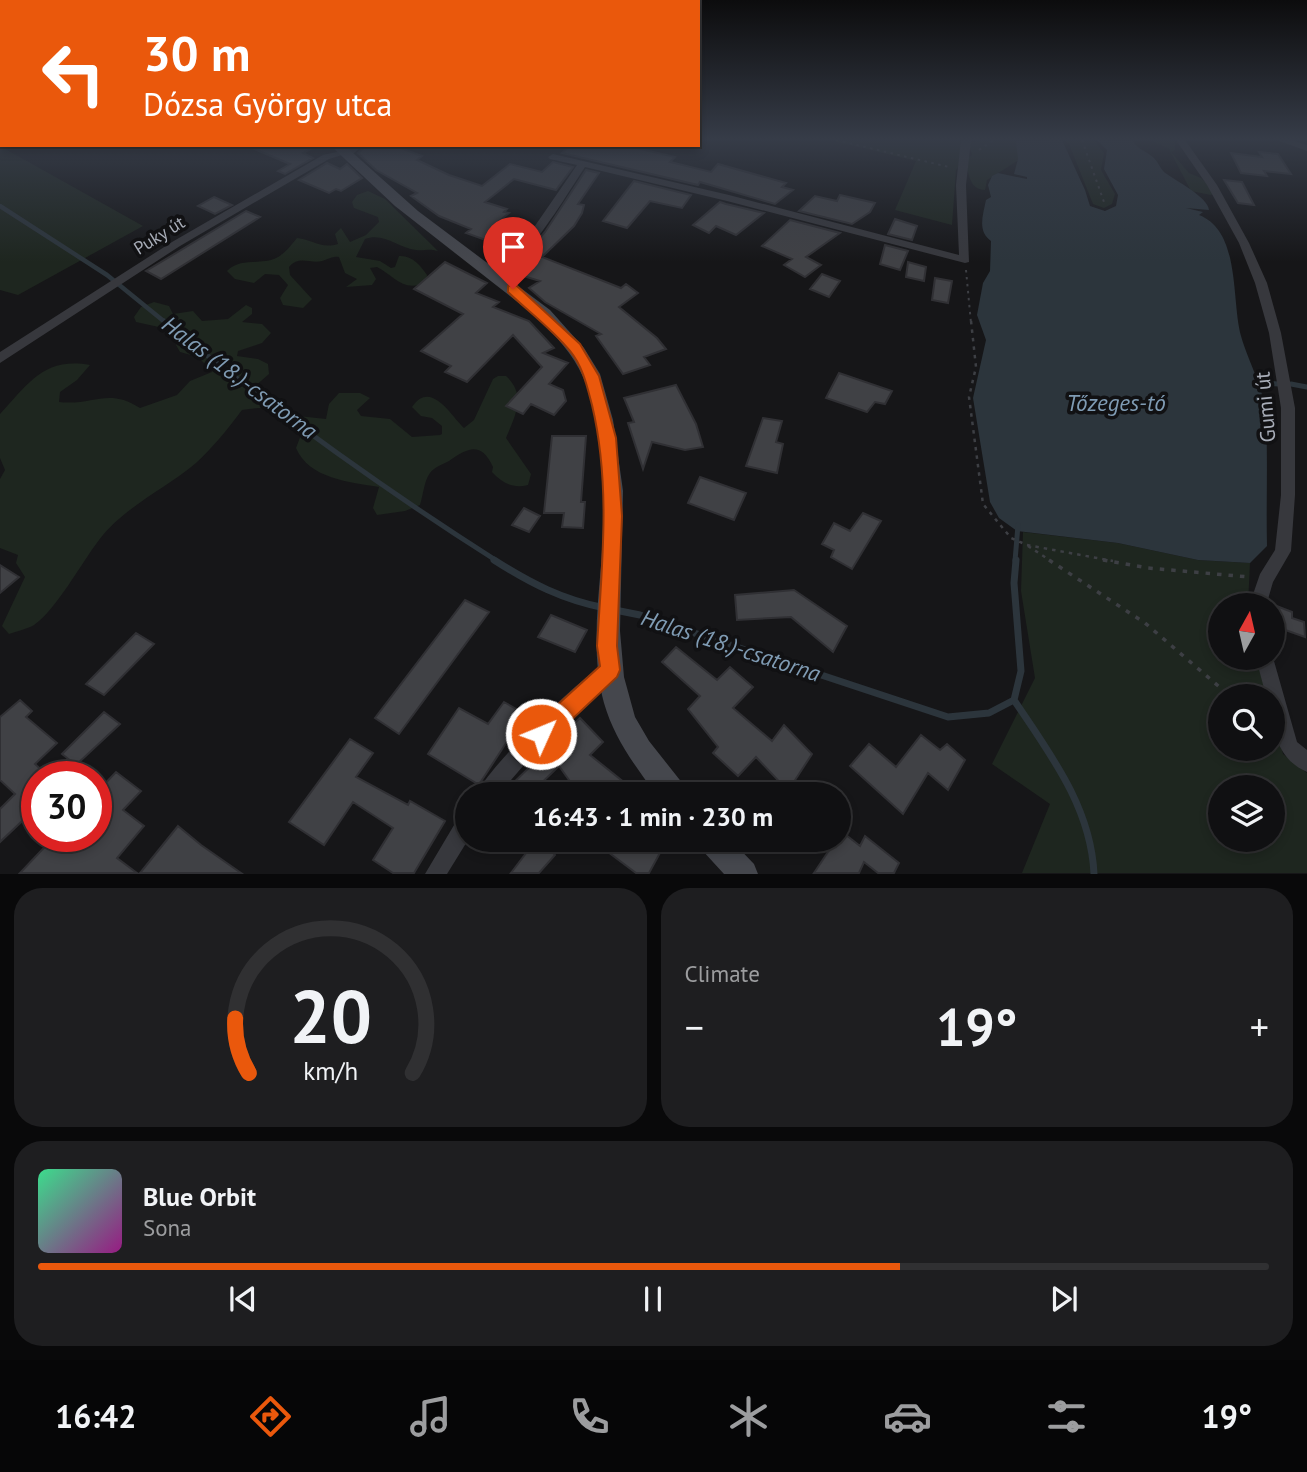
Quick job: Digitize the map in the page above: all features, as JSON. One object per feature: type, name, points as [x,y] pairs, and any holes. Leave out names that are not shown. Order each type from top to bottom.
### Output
[{"type":"main road","points":[[375,181],[388,195],[496,273],[575,347],[592,376],[608,438],[612,477],[614,516],[609,658],[617,703],[641,754],[663,782]]},
{"type":"main road","points":[[724,852],[744,873]]},
{"type":"street","name":"Puky út","points":[[0,358],[176,244],[286,181]]},
{"type":"street","points":[[496,273],[523,251],[571,181]]},
{"type":"street","points":[[657,181],[965,260],[960,181]]},
{"type":"street","name":"Gumi út","points":[[1209,181],[1244,243],[1261,283],[1276,333],[1288,408],[1288,495],[1283,551],[1266,579],[1261,593]]},
{"type":"street","points":[[495,782],[609,658]]},
{"type":"street","points":[[1268,670],[1289,748],[1307,762]]},
{"type":"street","points":[[435,873],[455,841]]},
{"type":"path","points":[[1096,181],[1104,202]]},
{"type":"path","points":[[965,260],[976,368],[969,397],[983,504],[1011,538],[1027,545],[1145,623],[1216,684]]},
{"type":"path","points":[[1027,545],[1148,568],[1266,579]]},
{"type":"shaded area","points":[[0,181],[62,181],[143,226],[18,295],[0,290]]},
{"type":"shaded area","points":[[908,181],[955,181],[952,225],[895,210]]},
{"type":"shaded area","points":[[971,181],[987,181],[985,190]]},
{"type":"shaded area","points":[[1084,181],[1107,181],[1115,194],[1112,204],[1104,208],[1093,204]]},
{"type":"shaded area","points":[[1186,181],[1204,181],[1215,191],[1211,195],[1191,191]]},
{"type":"shaded area","points":[[368,191],[385,199],[438,251],[409,249],[385,239],[372,237],[365,239],[356,257],[380,261],[391,268],[395,267],[399,256],[408,257],[427,275],[426,281],[419,285],[406,285],[377,267],[370,268],[376,279],[372,285],[346,287],[357,279],[345,273],[339,257],[318,262],[297,261],[289,267],[290,275],[312,299],[303,308],[283,305],[280,298],[288,285],[279,275],[265,274],[254,283],[235,279],[227,271],[240,264],[275,259],[297,238],[332,245],[338,244],[335,234],[341,228],[350,242],[366,235],[379,222],[378,217],[354,208],[352,202],[357,195]]},
{"type":"shaded area","points":[[154,302],[169,306],[173,314],[193,311],[202,321],[228,319],[246,305],[252,308],[252,314],[242,322],[262,324],[271,333],[262,343],[238,351],[237,356],[258,359],[268,364],[269,374],[254,390],[284,404],[298,416],[326,419],[329,404],[339,393],[360,393],[370,398],[357,410],[361,416],[390,419],[412,437],[440,435],[442,426],[432,418],[421,416],[412,407],[419,399],[433,398],[464,428],[474,420],[493,379],[506,376],[518,398],[506,438],[531,474],[528,485],[513,486],[504,482],[492,472],[493,467],[484,453],[468,450],[431,471],[420,505],[405,511],[377,515],[373,508],[379,487],[320,473],[302,458],[296,448],[304,427],[298,420],[276,410],[242,410],[196,463],[109,528],[42,618],[34,625],[9,634],[2,626],[25,577],[16,563],[18,555],[0,548],[0,479],[5,470],[0,458],[0,414],[29,383],[49,369],[61,365],[90,365],[77,380],[60,392],[59,402],[109,398],[129,402],[140,408],[177,395],[190,381],[212,372],[213,367],[207,366],[198,357],[180,352],[176,345],[180,339],[177,331],[136,322],[134,317],[141,307]]},
{"type":"shaded area","points":[[1023,532],[1118,543],[1198,560],[1250,563],[1249,593],[1208,593],[1208,670],[1262,670],[1266,684],[1208,684],[1208,761],[1285,761],[1285,756],[1307,773],[1307,873],[1022,873],[1050,804],[992,764],[1035,678],[1021,591]]},
{"type":"water","name":"Tőzeges-tó","points":[[990,181],[1081,181],[1090,206],[1105,211],[1116,206],[1118,195],[1110,181],[1177,181],[1207,205],[1209,210],[1186,208],[1203,212],[1199,215],[1212,223],[1222,236],[1228,251],[1241,336],[1265,406],[1267,546],[1250,563],[1198,560],[1118,543],[1017,531],[999,518],[990,502],[973,398],[986,340],[977,315],[983,283],[990,271],[991,241],[982,228],[986,200],[991,197],[988,185]]},
{"type":"building","points":[[301,181],[357,181],[341,191],[336,189],[329,193]]},
{"type":"building","points":[[395,181],[466,181],[482,186],[489,181],[512,181],[485,202],[507,209],[504,212],[509,213],[492,227],[526,235],[517,247],[502,259],[486,253],[494,243],[466,233],[471,229],[439,216],[411,196],[417,193]]},
{"type":"building","points":[[521,181],[563,181],[556,190]]},
{"type":"building","points":[[579,181],[594,181],[578,204],[584,205],[574,226],[542,257],[621,288],[626,284],[638,293],[619,307],[657,338],[666,349],[644,357],[650,365],[623,374],[596,336],[601,334],[545,302],[529,288],[540,281],[510,272],[545,232]]},
{"type":"building","points":[[634,181],[691,195],[682,208],[650,201],[627,228],[603,221]]},
{"type":"building","points":[[680,181],[778,181],[786,183],[782,187],[793,190],[775,204],[700,182],[698,185]]},
{"type":"building","points":[[1224,181],[1242,182],[1254,205],[1238,203]]},
{"type":"building","points":[[840,195],[875,203],[870,212],[852,224],[799,211],[815,196],[837,201]]},
{"type":"building","points":[[214,197],[232,205],[215,214],[198,206]]},
{"type":"building","points":[[720,202],[764,213],[736,235],[716,226],[709,233],[693,225]]},
{"type":"building","points":[[246,211],[260,217],[161,279],[146,271]]},
{"type":"building","points":[[895,219],[917,226],[912,240],[888,234]]},
{"type":"building","points":[[790,220],[840,233],[806,257],[821,265],[805,277],[784,265],[792,259],[762,246]]},
{"type":"building","points":[[885,245],[908,251],[900,270],[880,264]]},
{"type":"building","points":[[445,262],[487,283],[476,293],[499,302],[493,307],[529,321],[554,348],[543,353],[568,363],[549,384],[563,390],[566,401],[554,415],[531,404],[523,414],[506,406],[542,367],[513,335],[467,382],[445,372],[451,366],[421,351],[463,314],[414,289]]},
{"type":"building","points":[[908,262],[926,267],[924,281],[906,277]]},
{"type":"building","points":[[822,274],[840,281],[829,297],[810,289]]},
{"type":"building","points":[[935,278],[952,281],[948,303],[932,300]]},
{"type":"building","points":[[839,373],[892,391],[885,404],[875,402],[867,412],[826,398]]},
{"type":"building","points":[[676,385],[696,424],[703,447],[685,450],[652,442],[643,469],[628,423],[634,422],[624,398]]},
{"type":"building","points":[[763,418],[782,421],[776,442],[783,444],[777,473],[746,466]]},
{"type":"building","points":[[552,436],[586,436],[581,502],[585,502],[583,528],[562,527],[564,513],[544,513]]},
{"type":"building","points":[[700,477],[746,493],[734,520],[688,503]]},
{"type":"building","points":[[524,508],[540,516],[529,532],[512,525]]},
{"type":"building","points":[[863,513],[881,521],[852,569],[831,557],[834,550],[822,544],[834,523],[850,531]]},
{"type":"building","points":[[0,565],[19,577],[0,593]]},
{"type":"building","points":[[794,590],[847,626],[833,652],[791,617],[737,620],[735,595]]},
{"type":"building","points":[[465,600],[489,612],[399,734],[375,718]]},
{"type":"building","points":[[1285,609],[1292,612],[1292,618],[1304,622],[1305,637],[1285,630]]},
{"type":"building","points":[[551,615],[587,630],[575,652],[538,637]]},
{"type":"building","points":[[136,633],[154,644],[104,695],[86,684]]},
{"type":"building","points":[[676,647],[717,680],[730,667],[753,687],[733,708],[772,741],[784,725],[812,754],[794,782],[780,782],[756,757],[738,776],[713,753],[718,747],[688,709],[700,696],[662,662]]},
{"type":"building","points":[[20,700],[32,711],[26,717],[57,743],[38,761],[21,761],[21,822],[0,842],[0,809],[15,794],[0,780],[0,717]]},
{"type":"building","points":[[504,702],[525,714],[481,782],[474,782],[428,754],[459,708],[488,724]]},
{"type":"building","points":[[104,712],[120,724],[80,761],[71,761],[62,754]]},
{"type":"building","points":[[580,718],[603,742],[590,755],[624,782],[570,782],[559,766],[542,782],[514,782]]},
{"type":"building","points":[[921,735],[940,750],[947,744],[965,760],[948,790],[928,773],[903,814],[850,766],[869,744],[896,767]]},
{"type":"building","points":[[350,739],[373,753],[356,777],[408,805],[410,801],[445,821],[414,873],[393,873],[373,860],[393,828],[353,802],[324,845],[289,822]]},
{"type":"building","points":[[116,772],[141,791],[123,810],[144,826],[117,858],[137,873],[20,873],[40,852],[112,852],[112,776]]},
{"type":"building","points":[[178,826],[201,845],[241,873],[140,873]]},
{"type":"building","points":[[865,836],[899,863],[894,873],[878,873],[864,862],[859,873],[814,873],[828,852],[851,852],[851,839],[860,846]]},
{"type":"building","points":[[527,852],[552,852],[555,855],[539,873],[511,873]]},
{"type":"building","points":[[608,852],[660,852],[649,873],[636,873]]},
{"type":"waterway","name":"Halas (18.)-csatorna","points":[[0,206],[107,275],[166,323]]},
{"type":"waterway","name":"Halas (18.)-csatorna","points":[[164,321],[327,446],[497,561]]},
{"type":"waterway","points":[[1260,383],[1279,384]]},
{"type":"waterway","points":[[1291,384],[1307,387]]},
{"type":"waterway","name":"Halas (18.)-csatorna","points":[[1015,561],[1018,525]]},
{"type":"waterway","name":"Halas (18.)-csatorna","points":[[494,560],[547,590],[605,608]]},
{"type":"waterway","name":"Halas (18.)-csatorna","points":[[1014,700],[1021,671],[1014,583],[1016,560]]},
{"type":"waterway","name":"Halas (18.)-csatorna","points":[[615,610],[640,615],[948,717],[989,713],[1014,700]]},
{"type":"waterway","points":[[1014,700],[1054,761],[1077,804],[1091,850],[1094,874]]},
{"type":"route","points":[[513,289],[575,347],[592,376],[608,438],[612,477],[614,516],[607,646],[610,670],[541,734]]}]
